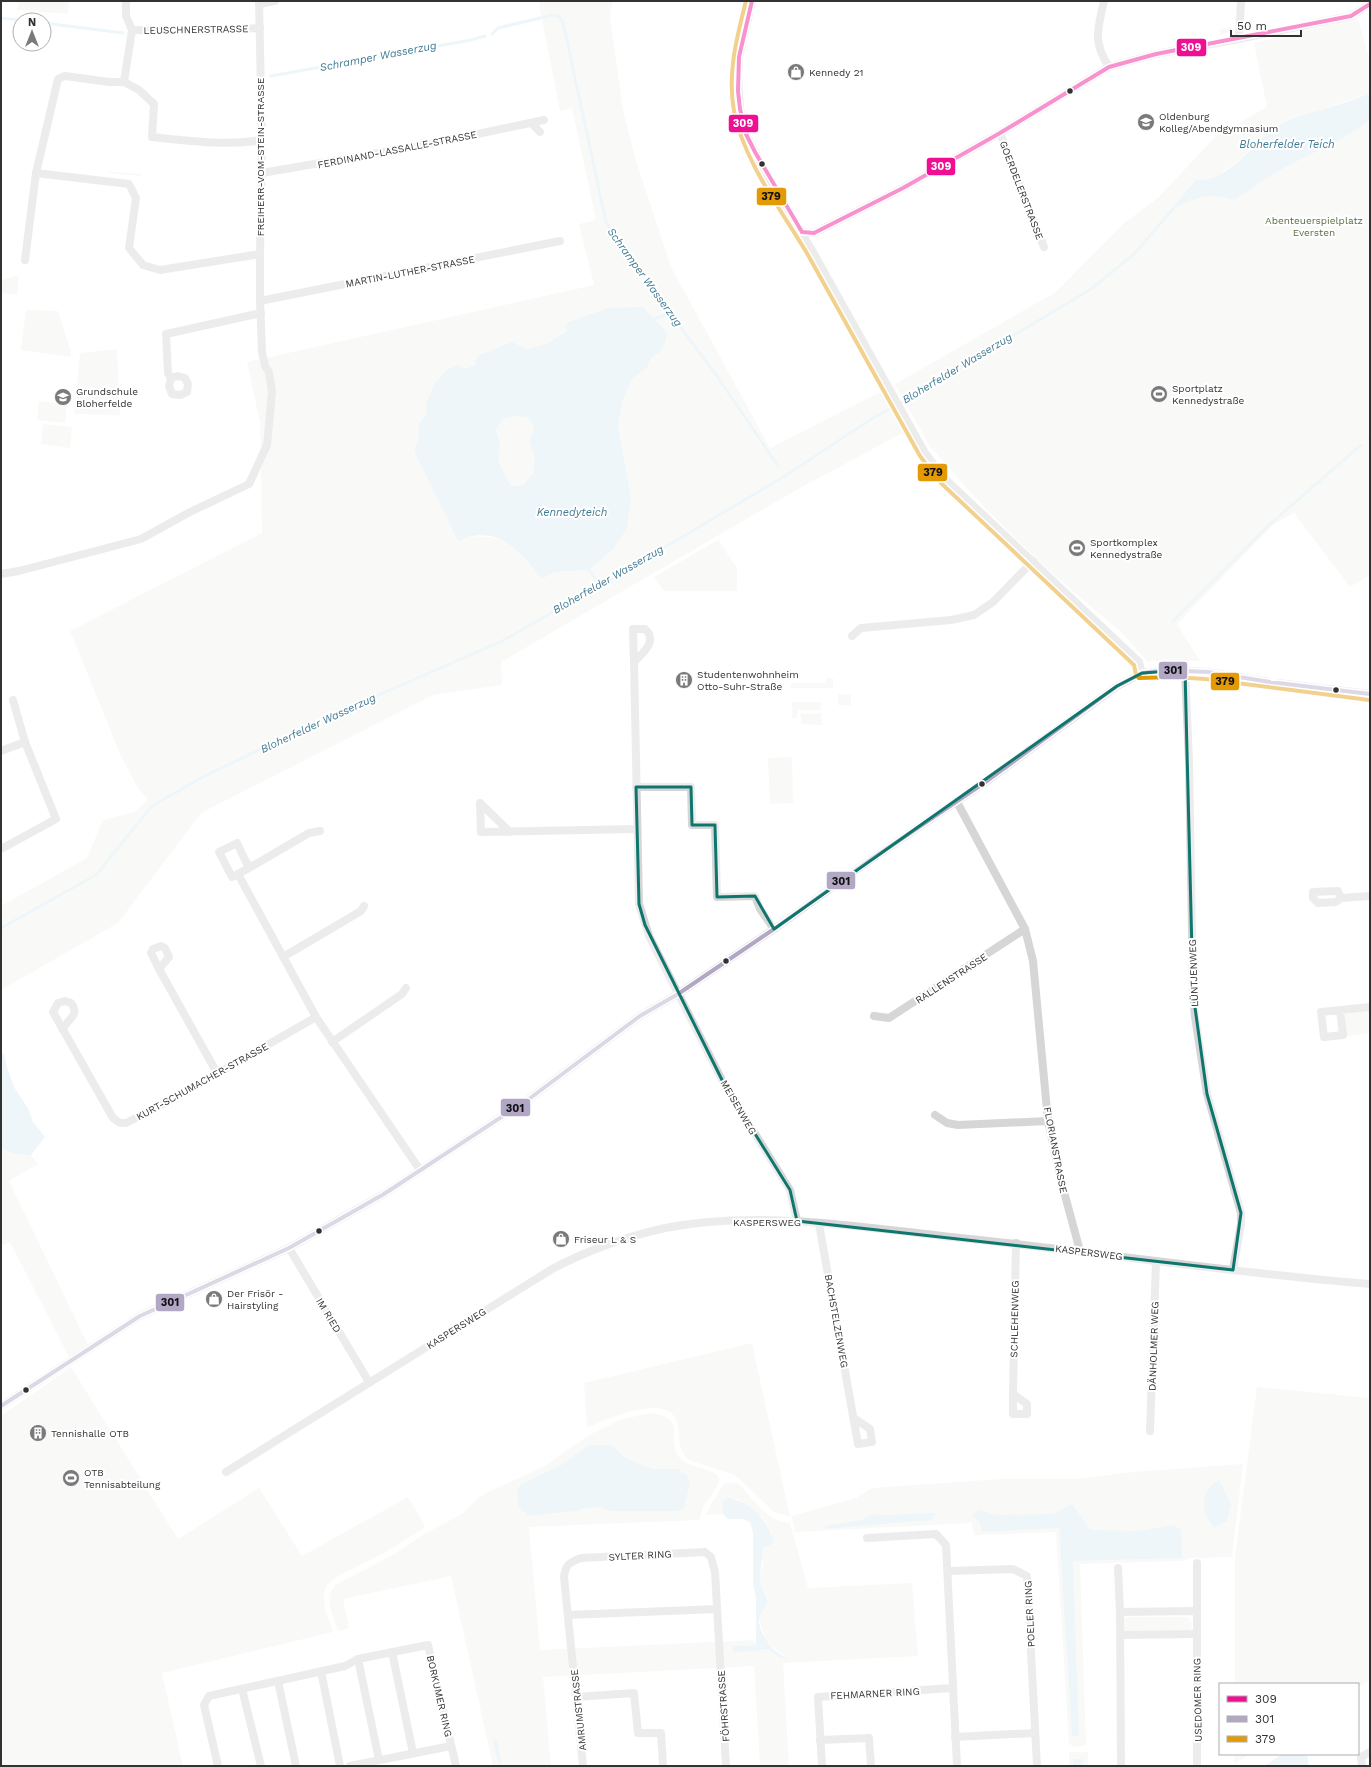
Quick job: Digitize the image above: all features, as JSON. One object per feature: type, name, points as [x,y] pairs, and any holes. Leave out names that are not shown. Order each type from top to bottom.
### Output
[{"type":"street","points":[[124,82],[132,30],[126,16],[126,1]]},
{"type":"street","points":[[259,2],[275,1]]},
{"type":"street","points":[[752,1],[739,57],[738,85],[740,109],[746,134],[802,232],[892,397],[925,453],[946,479],[1139,662],[1142,673]]},
{"type":"street","points":[[1104,1],[1097,37],[1101,54],[1109,67]]},
{"type":"street","points":[[1239,39],[1241,1]]},
{"type":"street","name":"FREIHERR-VOM-STEIN-STRASSE","points":[[1,574],[19,571],[142,539],[190,512],[249,484],[266,445],[270,424],[272,392],[269,372],[265,366],[262,352],[260,301],[262,140],[259,2]]},
{"type":"street","points":[[802,232],[814,233],[903,188],[1000,133],[1109,67],[1156,54],[1351,16],[1370,4]]},
{"type":"street","name":"LEUSCHNERSTRASSE","points":[[132,30],[260,28]]},
{"type":"street","points":[[25,260],[36,173],[58,79],[65,76],[109,82],[124,82],[139,90],[154,104],[152,137],[203,142],[250,142],[262,140]]},
{"type":"street","name":"FERDINAND-LASSALLE-STRASSE","points":[[262,173],[430,144],[544,120]]},
{"type":"street","points":[[531,123],[540,132]]},
{"type":"street","name":"GOERDELERSTRASSE","points":[[1000,133],[1044,247]]},
{"type":"street","points":[[36,173],[129,184],[136,198],[129,248],[143,265],[160,270],[260,254]]},
{"type":"street","name":"MARTIN-LUTHER-STRASSE","points":[[260,301],[560,241]]},
{"type":"street","points":[[171,378],[168,373],[166,334],[261,313]]},
{"type":"street","points":[[852,636],[862,628],[961,619],[974,616],[993,602],[1033,562]]},
{"type":"street","name":"MEISENWEG","points":[[634,662],[636,829],[639,904],[641,914],[649,936],[724,1084],[790,1190],[797,1221]]},
{"type":"street","points":[[1,1406],[140,1316],[289,1248],[356,1211],[420,1170],[529,1099],[640,1016],[678,994],[774,929],[867,862],[957,802],[1117,686],[1142,673],[1162,670],[1185,670],[1370,694]]},
{"type":"street","name":"LÜNTJENWEG","points":[[1185,670],[1189,761],[1193,993],[1198,1042],[1207,1094],[1241,1213],[1241,1224],[1233,1270]]},
{"type":"street","points":[[1,849],[56,819],[25,742],[13,700]]},
{"type":"street","points":[[1,751],[25,742]]},
{"type":"street","points":[[636,786],[691,787],[692,825],[715,825],[717,897],[755,896],[760,909],[774,929]]},
{"type":"street","name":"FLORIANSTRASSE","points":[[957,802],[1025,929],[1033,961],[1048,1122],[1060,1177],[1080,1251]]},
{"type":"street","points":[[510,832],[636,829]]},
{"type":"street","points":[[249,868],[237,843],[219,852],[232,877],[249,868],[309,833],[320,831]]},
{"type":"street","points":[[238,874],[316,1017],[420,1170]]},
{"type":"street","points":[[1341,898],[1370,896]]},
{"type":"street","points":[[283,957],[361,911],[364,906]]},
{"type":"street","name":"RALLENSTRASSE","points":[[874,1016],[889,1018],[1025,929]]},
{"type":"street","points":[[159,969],[218,1073]]},
{"type":"street","points":[[332,1042],[402,994],[406,988]]},
{"type":"street","points":[[1340,1010],[1370,1007]]},
{"type":"street","name":"KURT-SCHUMACHER-STRASSE","points":[[63,1030],[113,1118],[120,1123],[126,1123],[175,1098],[316,1017]]},
{"type":"street","points":[[935,1115],[947,1123],[958,1125],[1048,1122]]},
{"type":"street","name":"KASPERSWEG","points":[[226,1472],[552,1269],[583,1253],[614,1242],[667,1228],[714,1222],[797,1221],[1016,1243],[1233,1270],[1370,1284]]},
{"type":"street","name":"BACHSTELZENWEG","points":[[819,1224],[854,1418]]},
{"type":"street","name":"SCHLEHENWEG","points":[[1013,1394],[1016,1243]]},
{"type":"street","name":"IM RIED","points":[[289,1248],[369,1382]]},
{"type":"street","name":"DÄNHOLMER WEG","points":[[1150,1432],[1156,1260]]},
{"type":"street","points":[[866,1538],[936,1534],[946,1545],[957,1766]]},
{"type":"street","name":"SYLTER RING","points":[[572,1654],[564,1577],[565,1568],[571,1562],[581,1558],[705,1552],[711,1557],[714,1564],[719,1646]]},
{"type":"street","name":"USEDOMER RING","points":[[1197,1563],[1197,1766]]},
{"type":"street","points":[[1118,1568],[1120,1612],[1121,1766]]},
{"type":"street","name":"POELER RING","points":[[948,1572],[1013,1569],[1027,1576],[1034,1733],[1037,1766]]},
{"type":"street","points":[[568,1615],[717,1609]]},
{"type":"street","points":[[1120,1612],[1197,1611]]},
{"type":"street","points":[[1120,1635],[1196,1634]]},
{"type":"street","name":"BORKUMER RING","points":[[218,1766],[204,1705],[209,1696],[345,1666],[358,1659],[428,1645],[451,1746],[350,1766]]},
{"type":"street","name":"FÖHRSTRASSE","points":[[719,1646],[726,1766]]},
{"type":"street","points":[[392,1652],[413,1753]]},
{"type":"street","name":"AMRUMSTRASSE","points":[[572,1654],[583,1766]]},
{"type":"street","points":[[358,1659],[379,1760]]},
{"type":"street","points":[[321,1671],[340,1766]]},
{"type":"street","points":[[278,1681],[296,1766]]},
{"type":"street","name":"FEHMARNER RING","points":[[822,1766],[818,1697],[952,1688]]},
{"type":"street","points":[[242,1689],[261,1766]]},
{"type":"street","points":[[576,1697],[634,1693],[638,1733],[661,1733],[663,1766]]},
{"type":"street","points":[[955,1737],[1034,1733]]},
{"type":"street","points":[[820,1740],[869,1738],[870,1766]]},
{"type":"street","points":[[451,1746],[456,1766]]},
{"type":"street","points":[[1362,1766],[1361,1757],[1370,1752]]},
{"type":"highlighted area","points":[[1185,670],[1193,993],[1207,1094],[1241,1213],[1233,1270],[797,1221],[790,1190],[724,1084],[645,925],[639,904],[636,787],[691,787],[692,825],[715,825],[717,897],[755,896],[774,929],[1117,686],[1142,673]]},
{"type":"green space","points":[[19,1],[69,1],[68,14],[17,10]]},
{"type":"green space","points":[[539,1],[613,1],[610,18],[623,110],[636,161],[671,267],[770,448],[884,390],[908,430],[791,493],[501,662],[502,685],[433,695],[201,813],[118,923],[1,990],[1,906],[87,858],[103,820],[135,812],[148,800],[138,788],[121,756],[70,631],[262,533],[260,423],[247,362],[594,285],[579,224],[596,220],[572,108],[560,111]],"holes":[[[567,331],[658,354],[650,359],[648,367],[632,379],[623,400],[618,425],[631,497],[589,570],[555,572],[542,579],[519,551],[511,545],[493,538],[481,536],[467,537],[414,451],[419,437],[419,423],[427,413],[428,400],[432,389],[449,369],[464,369],[475,365],[477,356],[526,349],[546,344]]]},
{"type":"green space","name":"Abenteuerspielplatz Eversten","points":[[1358,18],[1370,61],[1370,93],[1305,115],[1277,127],[1231,166],[1218,175],[1203,180],[1171,210],[1199,197],[1219,195],[1235,200],[1279,171],[1348,135],[1370,120],[1370,575],[1350,587],[1294,513],[1273,525],[1177,624],[1200,661],[1147,661],[1123,634],[1047,569],[968,490],[929,445],[895,384],[1056,292],[1124,223],[1158,198],[1215,137],[1267,107],[1254,43]]},
{"type":"green space","points":[[1232,27],[1228,33],[1220,35],[1219,29]]},
{"type":"green space","points":[[108,173],[143,174],[140,176]]},
{"type":"green space","points":[[19,275],[17,295],[1,293],[1,280]]},
{"type":"green space","points":[[26,310],[58,311],[71,352],[71,357],[21,350]]},
{"type":"green space","points":[[117,349],[120,415],[74,414],[80,353]]},
{"type":"green space","points":[[39,401],[67,404],[65,423],[37,420]]},
{"type":"green space","points":[[516,416],[528,418],[534,428],[529,442],[535,460],[533,473],[523,485],[511,486],[499,462],[500,443],[496,430],[503,419]]},
{"type":"green space","points":[[43,424],[72,427],[70,448],[41,444]]},
{"type":"green space","points":[[718,540],[737,568],[737,591],[664,591],[654,577]]},
{"type":"green space","points":[[826,678],[833,678],[833,688],[791,688],[791,683],[826,683]]},
{"type":"green space","points":[[838,694],[851,695],[851,705],[838,705]]},
{"type":"green space","points":[[792,702],[821,702],[821,710],[798,710],[797,718],[792,718]]},
{"type":"green space","points":[[800,713],[821,713],[822,725],[801,724],[802,718]]},
{"type":"green space","points":[[792,757],[793,803],[770,804],[768,758]]},
{"type":"green space","points":[[1370,1011],[1370,1033],[1347,1036],[1343,1020],[1346,1019],[1345,1014]]},
{"type":"green space","points":[[1,1147],[11,1153],[31,1155],[38,1164],[9,1181],[88,1345],[69,1357],[10,1242],[1,1246]]},
{"type":"green space","points":[[752,1343],[790,1517],[774,1512],[735,1475],[691,1461],[686,1457],[681,1448],[677,1422],[671,1413],[662,1409],[649,1408],[635,1410],[607,1419],[587,1428],[584,1383]]},
{"type":"green space","points":[[71,1367],[178,1539],[259,1488],[302,1556],[408,1497],[424,1524],[424,1528],[384,1553],[336,1577],[327,1585],[324,1592],[325,1609],[333,1632],[162,1673],[183,1766],[1,1766],[1,1416]]},
{"type":"green space","points":[[1257,1387],[1370,1398],[1370,1680],[1359,1686],[1359,1683],[1235,1683],[1235,1557]]},
{"type":"green space","points":[[649,1413],[662,1415],[669,1419],[673,1425],[674,1445],[676,1452],[681,1459],[689,1464],[713,1472],[719,1478],[718,1485],[702,1509],[700,1520],[529,1527],[540,1650],[755,1640],[756,1645],[735,1646],[757,1651],[768,1649],[780,1658],[797,1658],[784,1656],[766,1641],[759,1618],[767,1603],[766,1594],[760,1580],[763,1564],[762,1556],[772,1533],[762,1517],[738,1499],[723,1501],[723,1514],[706,1515],[724,1484],[734,1482],[741,1486],[762,1510],[775,1519],[790,1523],[808,1588],[912,1583],[918,1656],[783,1663],[789,1766],[760,1766],[754,1666],[543,1677],[551,1766],[493,1766],[451,1576],[343,1599],[349,1628],[338,1631],[330,1608],[330,1596],[335,1585],[391,1556],[426,1533],[462,1514],[478,1498],[488,1492],[543,1467],[589,1435],[620,1420]],"holes":[[[589,1445],[611,1445],[626,1458],[653,1469],[678,1469],[610,1511],[590,1508],[578,1511],[528,1516],[523,1483],[561,1465]]]},
{"type":"green space","points":[[1243,1464],[1232,1557],[1192,1558],[1181,1561],[1080,1564],[1086,1745],[1074,1747],[1069,1744],[1056,1532],[974,1535],[972,1523],[795,1532],[792,1516],[856,1498],[872,1488],[1001,1479],[1077,1479],[1134,1472]]},
{"type":"green space","points":[[1126,1617],[1188,1617],[1192,1624],[1191,1630],[1124,1632],[1124,1620]]},
{"type":"green space","points":[[1069,1752],[1088,1752],[1088,1766],[1069,1766]]},
{"type":"green space","points":[[1234,1755],[1248,1755],[1234,1764]]},
{"type":"water","name":"Bloherfelder Teich","points":[[1370,93],[1370,120],[1348,135],[1279,171],[1235,200],[1216,196],[1201,197],[1170,211],[1196,180],[1208,179],[1219,175],[1239,161],[1266,135],[1281,124],[1300,116]]},
{"type":"water","name":"Kennedyteich","points":[[643,307],[667,333],[664,346],[650,359],[648,367],[632,379],[623,400],[618,425],[631,497],[627,529],[613,549],[589,570],[555,572],[542,579],[516,550],[496,538],[484,535],[472,536],[458,541],[414,451],[419,437],[419,423],[427,413],[426,403],[435,383],[448,369],[458,365],[464,369],[475,365],[477,356],[512,342],[526,349],[546,344],[567,331],[566,323],[608,308]],"holes":[[[516,416],[528,418],[534,428],[529,442],[535,460],[533,473],[523,485],[511,486],[499,462],[500,443],[496,430],[503,419]]]},
{"type":"water","points":[[1,1054],[4,1054],[14,1087],[29,1110],[33,1122],[45,1137],[31,1155],[11,1153],[1,1147]]},
{"type":"water","points":[[589,1445],[611,1445],[626,1458],[653,1469],[678,1469],[687,1475],[690,1483],[684,1508],[678,1511],[610,1511],[590,1508],[578,1511],[528,1516],[518,1505],[517,1490],[523,1483],[561,1465]]},
{"type":"water","points":[[1219,1480],[1231,1504],[1227,1521],[1214,1528],[1206,1515],[1204,1502],[1205,1496],[1212,1485]]},
{"type":"water","points":[[728,1498],[744,1503],[757,1513],[768,1527],[774,1543],[764,1548],[760,1582],[767,1602],[759,1619],[759,1624],[763,1635],[774,1650],[783,1656],[795,1658],[780,1658],[768,1649],[734,1652],[732,1648],[735,1646],[756,1645],[756,1598],[753,1584],[753,1532],[750,1522],[742,1519],[728,1519],[723,1514],[723,1501]]},
{"type":"water","points":[[1072,1504],[1091,1530],[1138,1531],[1173,1525],[1181,1529],[1182,1558],[1073,1561],[1079,1736],[1072,1736],[1059,1528],[982,1532],[979,1521],[972,1516],[978,1509],[996,1515],[1053,1514]]},
{"type":"water","points":[[936,1513],[932,1520],[826,1529],[824,1526],[861,1520],[873,1514],[888,1515]]},
{"type":"water","points":[[494,1740],[497,1740],[502,1766],[499,1766],[493,1743]]},
{"type":"water","points":[[1280,1755],[1307,1755],[1309,1766],[1264,1766]]},
{"type":"water","points":[[1073,1759],[1083,1759],[1083,1766],[1073,1766]]},
{"type":"waterway","name":"Schramper Wasserzug","points":[[492,34],[498,28],[553,15],[559,16],[563,22],[606,222],[670,313],[717,376],[778,466]]},
{"type":"waterway","points":[[1,18],[12,19]]},
{"type":"waterway","points":[[52,24],[123,33]]},
{"type":"waterway","name":"Schramper Wasserzug","points":[[271,76],[471,40],[485,36]]},
{"type":"waterway","name":"Bloherfelder Wasserzug","points":[[1,928],[96,875],[152,806],[203,777],[308,726],[502,641],[601,585],[785,476],[873,418],[903,402],[1091,289],[1134,254],[1173,209]]},
{"type":"waterway","points":[[655,319],[670,313]]},
{"type":"waterway","points":[[1173,621],[1269,525],[1361,445]]},
{"type":"waterway","points":[[589,570],[601,585]]},
{"type":"transit line","name":"379","points":[[746,1],[739,28],[732,69],[732,97],[734,111],[746,149],[765,186],[808,255],[920,456],[941,483],[1134,665],[1136,675],[1139,678],[1174,677],[1205,679],[1369,700]]},
{"type":"transit line","name":"309","points":[[752,1],[739,57],[738,91],[740,109],[746,134],[755,152],[802,232]]},
{"type":"transit line","name":"309","points":[[802,232],[814,233],[903,188],[1000,133],[1109,67],[1156,54],[1351,16],[1370,4]]},
{"type":"transit line","name":"301","points":[[1,1406],[140,1316],[289,1248],[384,1194],[529,1099],[640,1016],[678,994],[774,929],[867,862],[987,781],[1117,686],[1142,673],[1162,670],[1208,672],[1270,682],[1370,694]]},
{"type":"place","name":"Kennedy 21","points":[[796,72]]},
{"type":"place","name":"Oldenburg Kolleg/Abendgymnasium","points":[[1146,122]]},
{"type":"place","name":"Sportplatz Kennedystraße","points":[[1159,394]]},
{"type":"place","name":"Grundschule Bloherfelde","points":[[63,397]]},
{"type":"place","name":"Sportkomplex Kennedystraße","points":[[1077,548]]},
{"type":"place","name":"Studentenwohnheim Otto-Suhr-Straße","points":[[684,680]]},
{"type":"place","name":"Friseur L & S","points":[[561,1239]]},
{"type":"place","name":"Der Frisör - Hairstyling","points":[[214,1299]]},
{"type":"place","name":"Tennishalle OTB","points":[[38,1433]]},
{"type":"place","name":"OTB Tennisabteilung","points":[[71,1478]]}]
